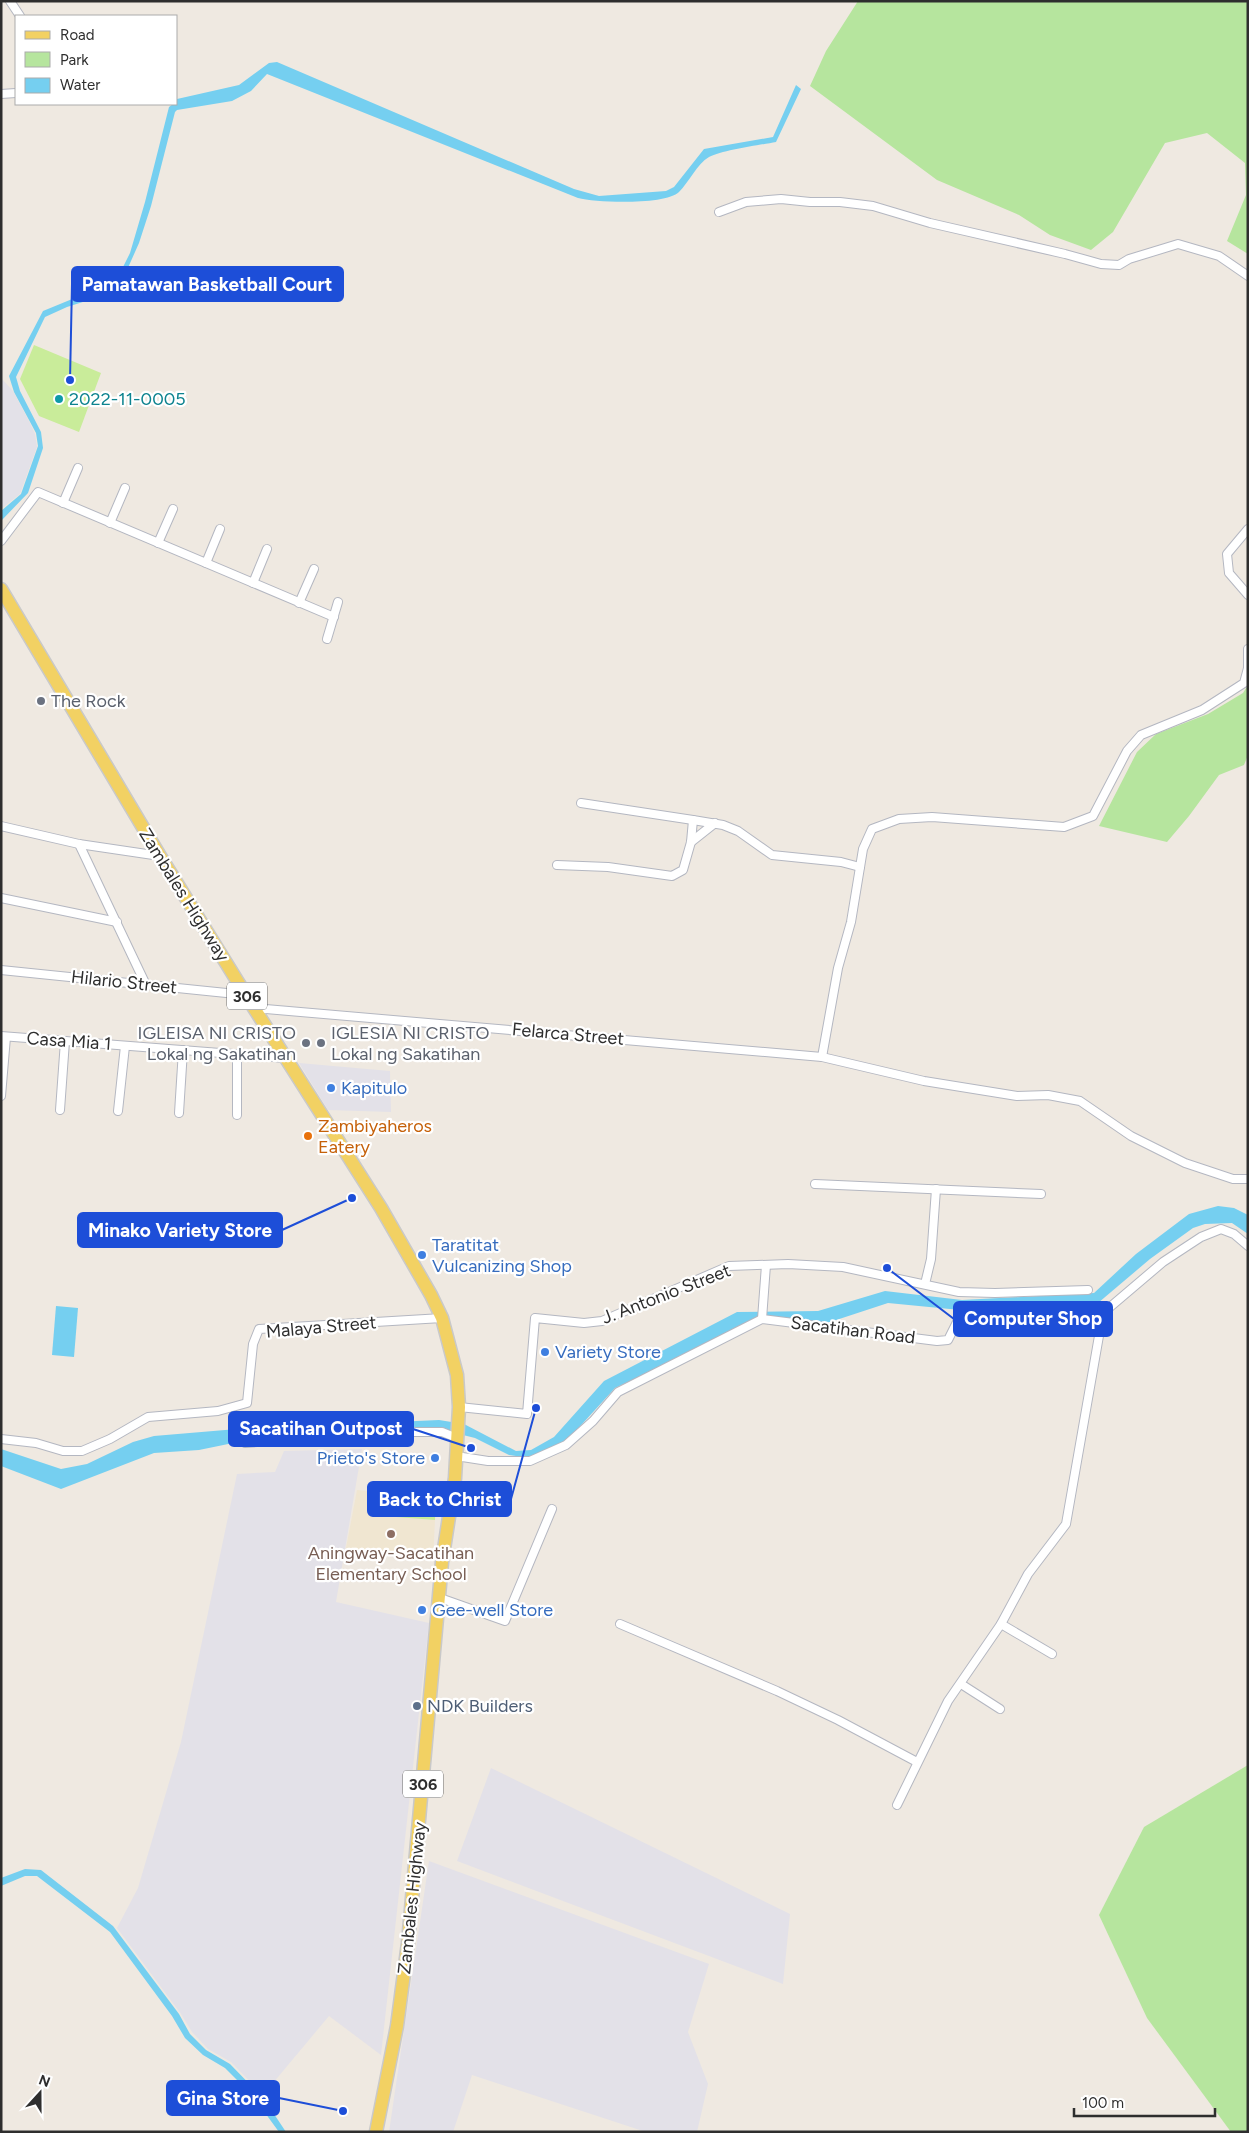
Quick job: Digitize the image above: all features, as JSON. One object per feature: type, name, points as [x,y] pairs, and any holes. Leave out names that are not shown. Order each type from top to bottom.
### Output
[{"type":"main road","name":"Zambales Highway","points":[[1,589],[160,856],[285,1058],[381,1208],[431,1295],[442,1318],[457,1375],[456,1456],[440,1598],[408,1943],[397,2026],[376,2132]]},
{"type":"street","points":[[10,1],[19,15]]},
{"type":"street","points":[[1,94],[15,93]]},
{"type":"street","points":[[719,212],[746,202],[781,199],[810,202],[840,202],[873,206],[930,223],[1066,254],[1101,264],[1119,265],[1129,259],[1178,244],[1219,256],[1248,276]]},
{"type":"street","points":[[63,502],[78,468]]},
{"type":"street","points":[[110,522],[125,488]]},
{"type":"street","points":[[1,541],[38,492],[334,618]]},
{"type":"street","points":[[158,543],[173,510]]},
{"type":"street","points":[[206,563],[220,529]]},
{"type":"street","points":[[1248,529],[1227,554],[1229,573],[1248,595]]},
{"type":"street","points":[[253,583],[267,548]]},
{"type":"street","points":[[299,603],[314,569]]},
{"type":"street","points":[[327,639],[338,602]]},
{"type":"street","points":[[822,1056],[838,968],[851,922],[863,849],[872,829],[899,819],[932,817],[1064,826],[1093,816],[1127,752],[1141,735],[1202,710],[1244,683],[1248,668],[1248,648]]},
{"type":"street","points":[[581,803],[724,824],[738,831],[772,855],[841,862],[860,867]]},
{"type":"street","points":[[558,865],[608,867],[672,876],[683,870],[691,842],[693,820]]},
{"type":"street","points":[[691,842],[715,823]]},
{"type":"street","points":[[1,826],[78,844],[160,856]]},
{"type":"street","points":[[78,844],[146,985]]},
{"type":"street","points":[[1,898],[116,922]]},
{"type":"street","name":"Hilario Street","points":[[1,970],[246,995]]},
{"type":"street","name":"Felarca Street","points":[[254,1008],[822,1056],[924,1081],[1017,1096],[1048,1095],[1080,1101],[1131,1136],[1172,1157],[1233,1179],[1248,1179]]},
{"type":"street","points":[[1,1096],[4,1036]]},
{"type":"street","name":"Casa Mia 1","points":[[4,1036],[285,1058]]},
{"type":"street","points":[[60,1110],[66,1041]]},
{"type":"street","points":[[118,1111],[125,1046]]},
{"type":"street","points":[[179,1113],[183,1050]]},
{"type":"street","points":[[237,1054],[237,1115]]},
{"type":"street","points":[[815,1184],[1041,1194]]},
{"type":"street","points":[[925,1284],[931,1259],[936,1190]]},
{"type":"street","points":[[897,1805],[948,1701],[1001,1624],[1028,1574],[1066,1524],[1103,1313],[1163,1262],[1201,1237],[1220,1229],[1234,1234],[1248,1246]]},
{"type":"street","points":[[456,1456],[488,1461],[530,1460],[566,1445],[593,1421],[618,1392],[762,1319],[766,1265]]},
{"type":"street","name":"J. Antonio Street","points":[[458,1411],[527,1414],[535,1318],[584,1323],[602,1321],[729,1266],[842,1267],[968,1292],[1088,1290]]},
{"type":"street","name":"Sacatihan Road","points":[[762,1319],[937,1341],[948,1340],[959,1318],[1103,1313]]},
{"type":"street","name":"Malaya Street","points":[[1,1439],[36,1443],[63,1451],[82,1451],[110,1439],[148,1417],[218,1411],[247,1403],[253,1344],[259,1329],[442,1318]]},
{"type":"street","points":[[245,1443],[393,1432],[442,1432],[457,1437]]},
{"type":"street","points":[[440,1598],[505,1620],[552,1509]]},
{"type":"street","points":[[620,1624],[838,1720],[917,1762]]},
{"type":"street","points":[[1001,1624],[1052,1654]]},
{"type":"street","points":[[961,1684],[1000,1709]]},
{"type":"shaded area","points":[[1,378],[13,391],[29,421],[35,434],[37,447],[20,494],[1,509]]},
{"type":"shaded area","points":[[299,1063],[390,1071],[391,1112],[328,1110]]},
{"type":"shaded area","points":[[362,1449],[336,1602],[429,1623],[381,2055],[329,2016],[263,2095],[231,2062],[208,2049],[192,2032],[181,2014],[117,1928],[138,1888],[181,1742],[237,1474],[275,1472],[284,1451]]},
{"type":"shaded area","name":"Aningway-Sacatihan Elementary School","points":[[357,1490],[398,1494],[396,1517],[435,1520],[433,1561],[346,1548]]},
{"type":"shaded area","points":[[491,1768],[790,1914],[783,1984],[457,1861]]},
{"type":"shaded area","points":[[429,1861],[709,1964],[688,2032],[708,2084],[697,2132],[646,2132],[472,2075],[453,2132],[389,2132]]},
{"type":"green space","points":[[858,1],[1248,1],[1248,254],[1227,241],[1246,195],[1245,163],[1207,133],[1165,143],[1113,232],[1091,250],[1050,235],[1019,215],[937,180],[810,86],[826,51]]},
{"type":"green space","points":[[34,345],[101,373],[79,432],[39,416],[20,379]]},
{"type":"green space","points":[[1248,685],[1248,755],[1244,765],[1219,775],[1167,842],[1099,826],[1137,752],[1156,734],[1208,714],[1243,693]]},
{"type":"green space","points":[[398,1494],[436,1497],[435,1520],[396,1517]]},
{"type":"green space","points":[[1248,1765],[1248,2132],[1231,2132],[1147,2018],[1099,1915],[1144,1827]]},
{"type":"water","points":[[277,62],[574,189],[599,196],[666,191],[674,187],[704,149],[773,137],[796,85],[801,89],[776,142],[715,154],[705,160],[683,188],[672,196],[631,202],[578,198],[267,74],[251,91],[232,101],[177,110],[151,206],[139,243],[127,270],[119,281],[96,291],[86,301],[45,317],[16,377],[20,391],[41,432],[43,448],[28,493],[1,521],[1,511],[21,494],[38,446],[36,433],[14,392],[9,376],[43,311],[82,295],[95,286],[116,276],[123,267],[130,253],[145,202],[169,107],[178,105],[178,99],[239,85],[269,63]]},
{"type":"water","points":[[1218,1206],[1234,1208],[1248,1215],[1248,1234],[1232,1223],[1205,1224],[1193,1228],[1150,1259],[1098,1303],[960,1310],[888,1303],[821,1325],[752,1323],[615,1388],[563,1445],[530,1458],[509,1455],[475,1438],[439,1429],[238,1442],[199,1450],[154,1453],[61,1489],[1,1466],[1,1449],[61,1469],[87,1464],[133,1442],[154,1436],[237,1429],[439,1420],[464,1424],[516,1451],[531,1450],[554,1437],[604,1381],[737,1312],[818,1311],[885,1291],[962,1300],[1094,1293],[1136,1254],[1189,1214]]},
{"type":"water","points":[[56,1306],[78,1308],[74,1357],[52,1355]]},
{"type":"water","points":[[25,1869],[41,1870],[113,1926],[179,2014],[190,2034],[206,2050],[230,2064],[264,2099],[286,2132],[279,2132],[252,2095],[225,2068],[203,2055],[185,2038],[172,2016],[110,1932],[37,1876],[25,1876],[1,1886],[1,1878]]},
{"type":"place","name":"Pamatawan Basketball Court","points":[[70,380]]},
{"type":"place","name":"2022-11-0005","points":[[59,399]]},
{"type":"place","name":"The Rock","points":[[41,701]]},
{"type":"place","name":"IGLEISA NI CRISTO Lokal ng Sakatihan","points":[[306,1043]]},
{"type":"place","name":"IGLESIA NI CRISTO Lokal ng Sakatihan","points":[[321,1043]]},
{"type":"place","name":"Kapitulo","points":[[331,1088]]},
{"type":"place","name":"Zambiyaheros Eatery","points":[[308,1136]]},
{"type":"place","name":"Minako Variety Store","points":[[352,1198]]},
{"type":"place","name":"Taratitat Vulcanizing Shop","points":[[422,1255]]},
{"type":"place","name":"Computer Shop","points":[[887,1268]]},
{"type":"place","name":"Variety Store","points":[[545,1352]]},
{"type":"place","name":"Back to Christ","points":[[536,1408]]},
{"type":"place","name":"Sacatihan Outpost","points":[[471,1448]]},
{"type":"place","name":"Prieto's Store","points":[[435,1458]]},
{"type":"place","name":"Aningway-Sacatihan Elementary School","points":[[391,1534]]},
{"type":"place","name":"Gee-well Store","points":[[422,1610]]},
{"type":"place","name":"NDK Builders","points":[[417,1706]]},
{"type":"place","name":"Gina Store","points":[[343,2111]]}]
